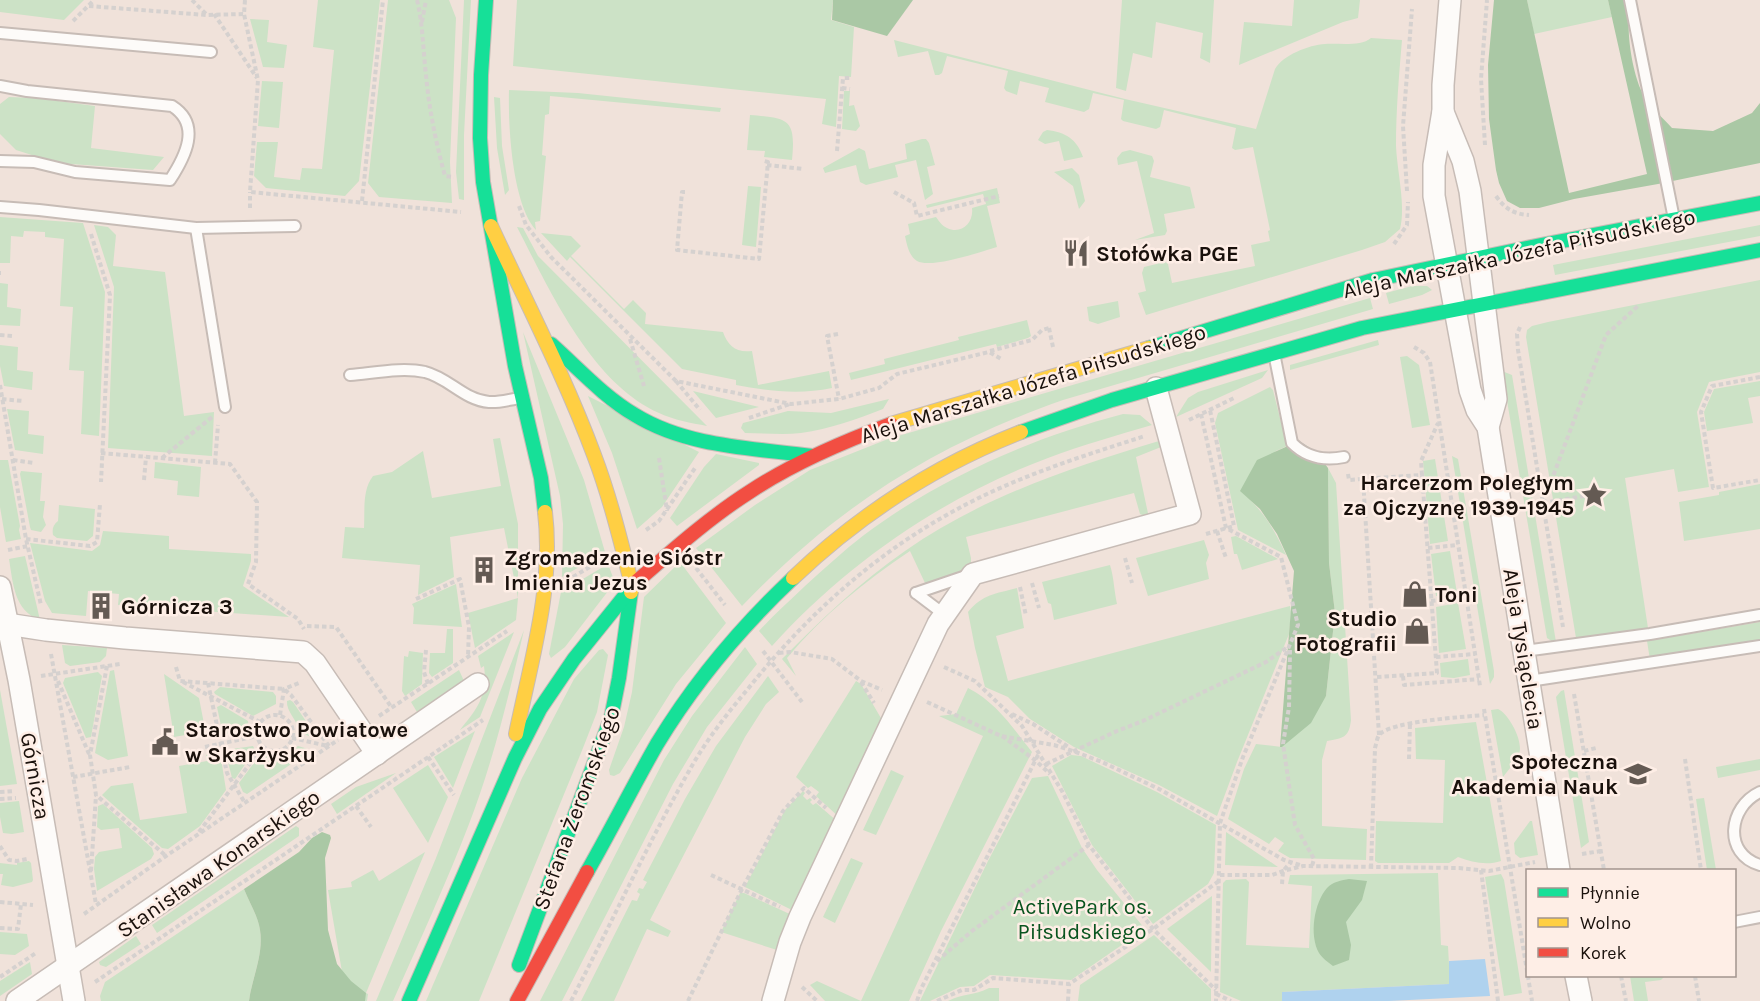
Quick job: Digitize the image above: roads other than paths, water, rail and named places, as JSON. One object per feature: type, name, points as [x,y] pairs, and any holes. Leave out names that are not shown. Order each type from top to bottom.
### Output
[{"type":"street","name":"Stefana Żeromskiego","points":[[486,0],[481,75],[480,138],[483,182],[515,366],[546,506],[547,570],[539,628],[504,780]]},
{"type":"street","name":"Aleja Tysiąclecia","points":[[1450,0],[1443,111],[1434,165],[1434,196],[1470,390],[1488,427],[1559,869]]},
{"type":"street","name":"Aleja Tysiąclecia","points":[[1443,111],[1466,173],[1496,399],[1488,427]]},
{"type":"street","name":"Aleja Marszałka Józefa Piłsudskiego","points":[[409,1001],[504,780],[527,733],[559,680],[590,637],[632,586],[717,515],[750,491],[812,456],[864,433],[906,418],[1373,280],[1760,203]]},
{"type":"street","name":"Stefana Żeromskiego","points":[[491,226],[571,398],[601,476],[632,586],[616,699],[608,728],[505,1001]]},
{"type":"street","name":"Aleja Marszałka Józefa Piłsudskiego","points":[[516,1001],[642,771],[675,715],[711,664],[786,583],[871,512],[950,465],[987,446],[1040,424],[1274,353],[1385,322],[1760,250]]},
{"type":"street","name":"Stefana Żeromskiego","points":[[544,338],[620,405],[655,426],[711,441],[812,456]]},
{"type":"street","points":[[773,1001],[790,942],[844,825],[945,615],[972,574],[1190,514],[1156,388]]},
{"type":"street","name":"Górnicza","points":[[0,587],[3,623],[19,680],[74,1001]]},
{"type":"street","points":[[3,623],[125,638],[303,652],[315,663],[377,753]]},
{"type":"street","name":"Stanisława Konarskiego","points":[[17,1001],[478,684]]},
{"type":"street","points":[[1576,977],[1581,1001]]},
{"type":"lane","points":[[1630,0],[1674,219]]},
{"type":"lane","points":[[0,33],[211,52]]},
{"type":"lane","points":[[0,86],[172,106],[180,111],[189,125],[188,142],[181,163],[170,180],[75,172],[34,162],[0,161]]},
{"type":"lane","points":[[0,207],[196,228],[295,226]]},
{"type":"lane","points":[[196,228],[222,410]]},
{"type":"lane","points":[[1274,353],[1292,443],[1299,451],[1314,457],[1328,460],[1344,457]]},
{"type":"lane","points":[[350,375],[402,370],[426,372],[473,398],[486,402],[523,397]]},
{"type":"lane","points":[[945,615],[916,593],[972,574]]},
{"type":"lane","points":[[1524,651],[1760,615]]},
{"type":"lane","points":[[1529,681],[1760,646]]},
{"type":"lane","points":[[1760,792],[1747,799],[1739,809],[1734,821],[1737,846],[1745,856],[1760,865]]},
{"type":"lane","points":[[1736,922],[1760,917]]},
{"type":"water","points":[[1485,959],[1490,996],[1389,1001],[1282,1001],[1282,992],[1449,984],[1449,961]]},
{"type":"place","name":"Stołówka PGE","points":[[1076,253]]},
{"type":"place","name":"Harcerzom Poległym za Ojczyznę 1939-1945","points":[[1594,495]]},
{"type":"place","name":"Zgromadzenie Sióstr Imienia Jezus","points":[[484,570]]},
{"type":"place","name":"Toni","points":[[1415,594]]},
{"type":"place","name":"Górnicza 3","points":[[101,606]]},
{"type":"place","name":"Studio Fotografii","points":[[1417,631]]},
{"type":"place","name":"Starostwo Powiatowe w Skarżysku","points":[[165,742]]},
{"type":"place","name":"Społeczna Akademia Nauk","points":[[1638,774]]},
{"type":"park label","name":"ActivePark os. Piłsudskiego","points":[[1082,918]]}]
